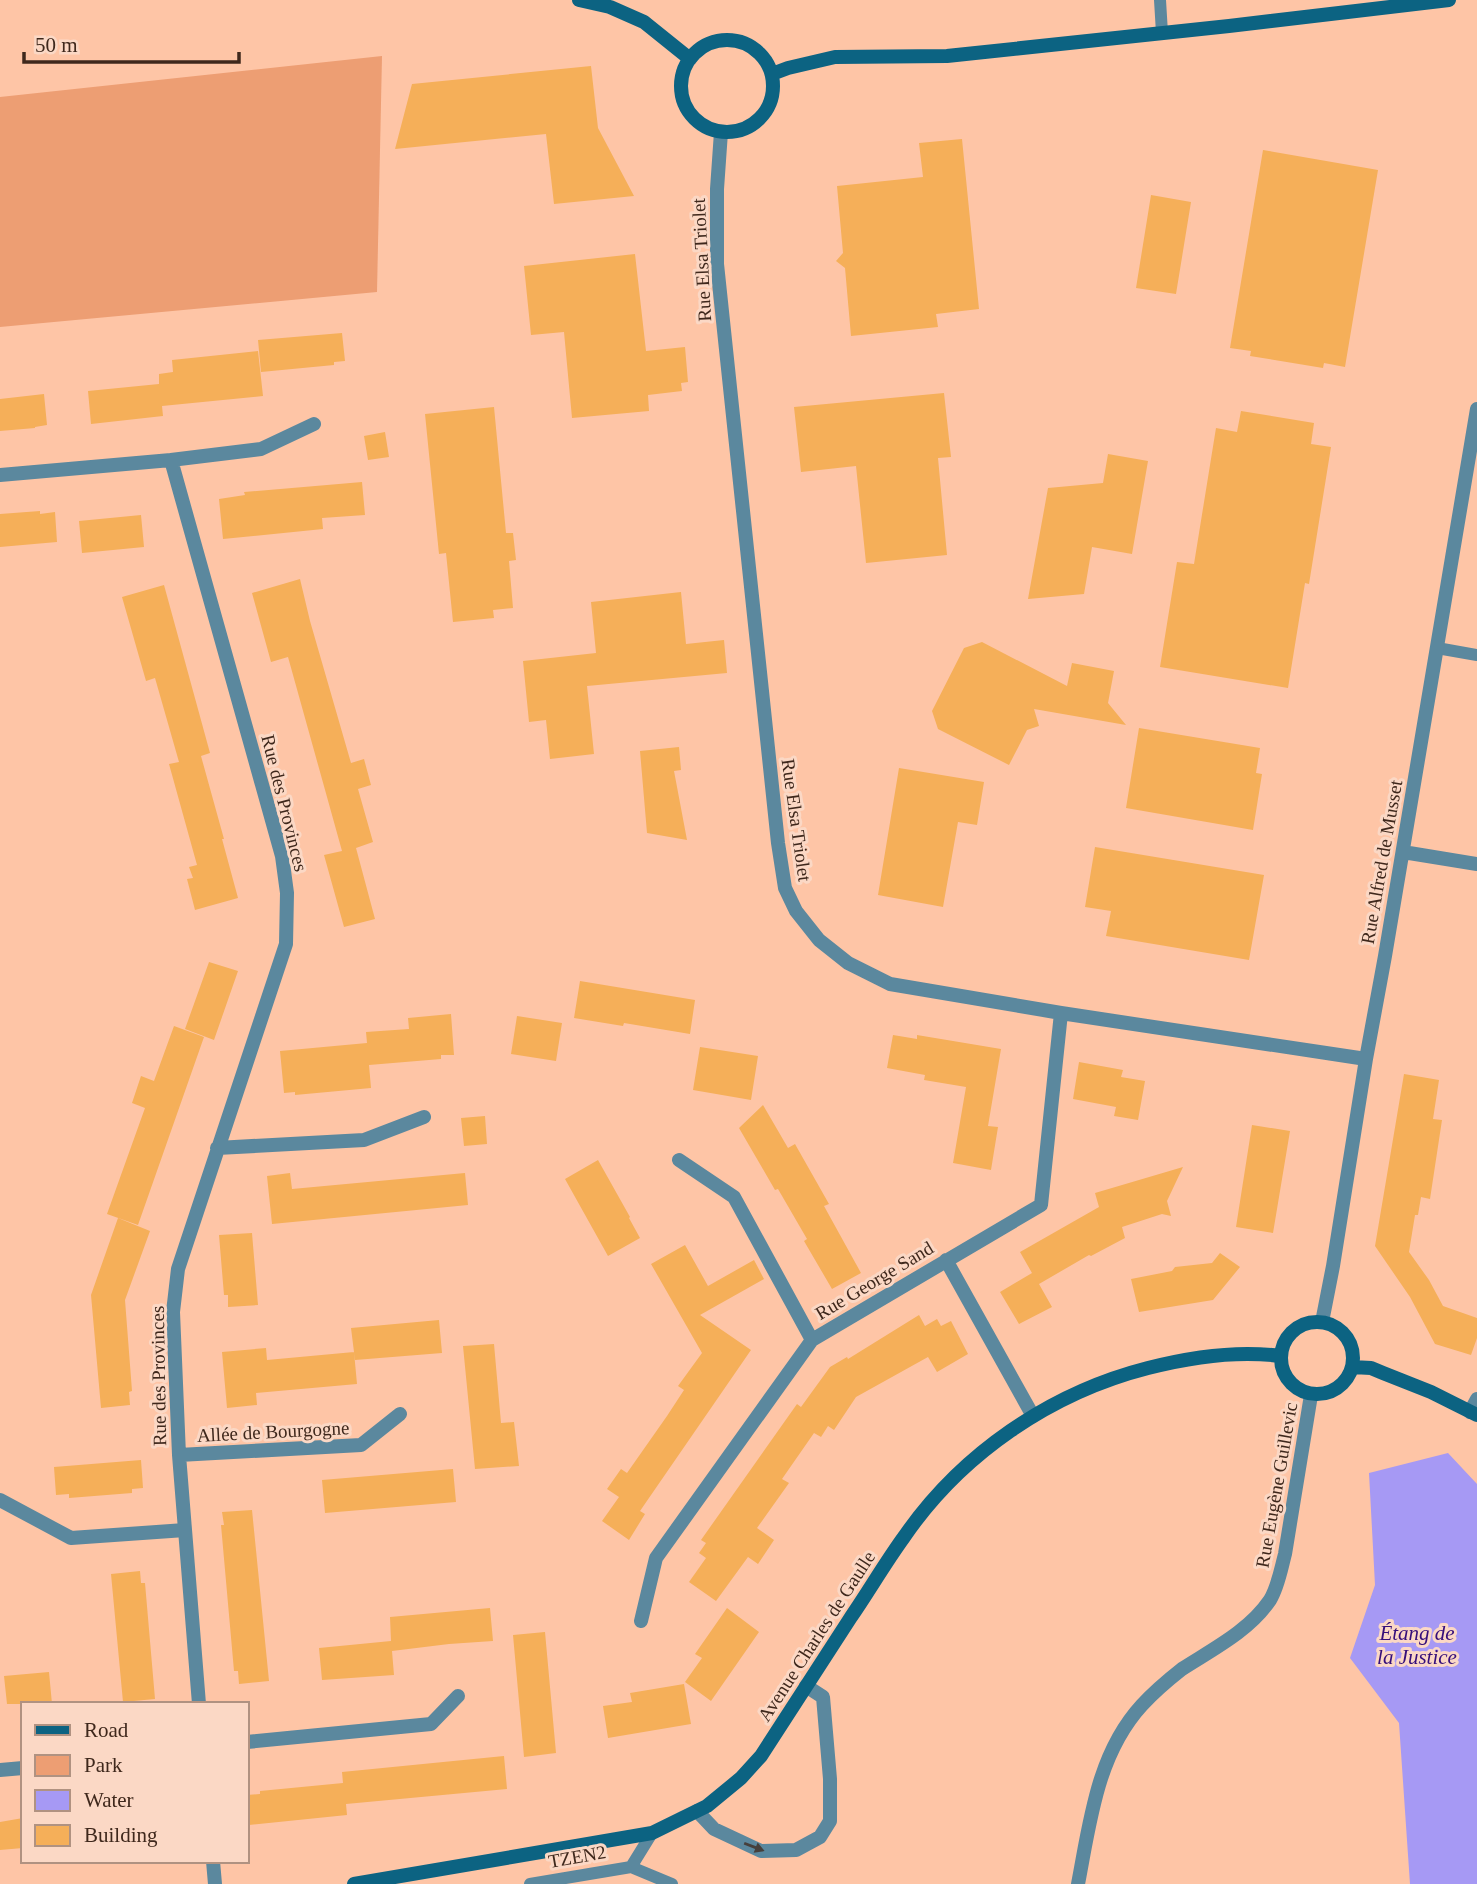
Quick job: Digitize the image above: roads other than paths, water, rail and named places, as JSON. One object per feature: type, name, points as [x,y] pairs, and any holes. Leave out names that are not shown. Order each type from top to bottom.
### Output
[{"type":"street","points":[[579,0],[610,7],[644,22],[690,59]]},
{"type":"street","points":[[772,74],[835,57],[947,56],[1442,0]]},
{"type":"street","points":[[729,40],[756,50],[766,61],[772,74],[774,90],[770,104],[762,117],[737,132],[721,132],[700,123],[685,104],[681,89],[683,73],[690,59],[701,48],[714,42],[729,40]]},
{"type":"street","name":"Rue Elsa Triolet","points":[[721,132],[717,189],[717,264],[778,843],[785,888],[796,911],[819,940],[848,963],[890,984],[1366,1059]]},
{"type":"street","name":"Rue Alfred de Musset","points":[[1322,1322],[1477,409]]},
{"type":"street","points":[[0,475],[261,449],[314,424]]},
{"type":"street","name":"Rue des Provinces","points":[[171,460],[282,856],[288,893],[286,944],[178,1269],[173,1312],[179,1455],[199,1702]]},
{"type":"street","points":[[1403,852],[1477,863]]},
{"type":"street","name":"Rue George Sand","points":[[641,1621],[656,1558],[811,1340],[1041,1205],[1061,1013]]},
{"type":"street","points":[[217,1148],[364,1140],[424,1117]]},
{"type":"street","points":[[679,1160],[734,1197],[811,1340]]},
{"type":"street","points":[[946,1260],[1033,1416]]},
{"type":"street","points":[[1322,1322],[1333,1325],[1350,1343],[1352,1367],[1341,1386],[1322,1395],[1311,1395],[1292,1386],[1281,1367],[1280,1356],[1289,1334],[1298,1326],[1322,1322]]},
{"type":"street","name":"Avenue Charles de Gaulle","points":[[354,1884],[652,1833],[707,1806],[741,1778],[754,1763],[905,1535],[963,1469],[995,1442],[1033,1416],[1077,1392],[1129,1373],[1186,1358],[1240,1354],[1280,1356]]},
{"type":"street","points":[[1352,1367],[1370,1368],[1475,1409]]},
{"type":"street","name":"Rue Eugène Guillevic","points":[[1078,1884],[1100,1777],[1118,1739],[1140,1707],[1165,1682],[1244,1628],[1270,1599],[1285,1554],[1311,1395]]},
{"type":"street","name":"Allée de Bourgogne","points":[[179,1455],[361,1445],[400,1414]]},
{"type":"street","points":[[0,1500],[71,1538],[185,1530]]},
{"type":"street","points":[[697,1811],[714,1829],[761,1851],[796,1850],[820,1837],[830,1821],[827,1738],[823,1697],[806,1686]]},
{"type":"street","points":[[248,1742],[431,1724],[458,1696]]},
{"type":"street","points":[[0,1770],[21,1768]]},
{"type":"street","points":[[213,1863],[215,1884]]},
{"type":"lane","points":[[1160,0],[1162,33]]},
{"type":"lane","points":[[1437,648],[1477,655]]},
{"type":"lane","name":"TZEN2","points":[[631,1867],[652,1833]]},
{"type":"lane","name":"TZEN2","points":[[530,1884],[631,1867],[672,1884]]},
{"type":"water","name":"Étang de la Justice","points":[[1448,1453],[1477,1484],[1477,1884],[1410,1884],[1399,1723],[1350,1658],[1375,1585],[1369,1473]]}]
